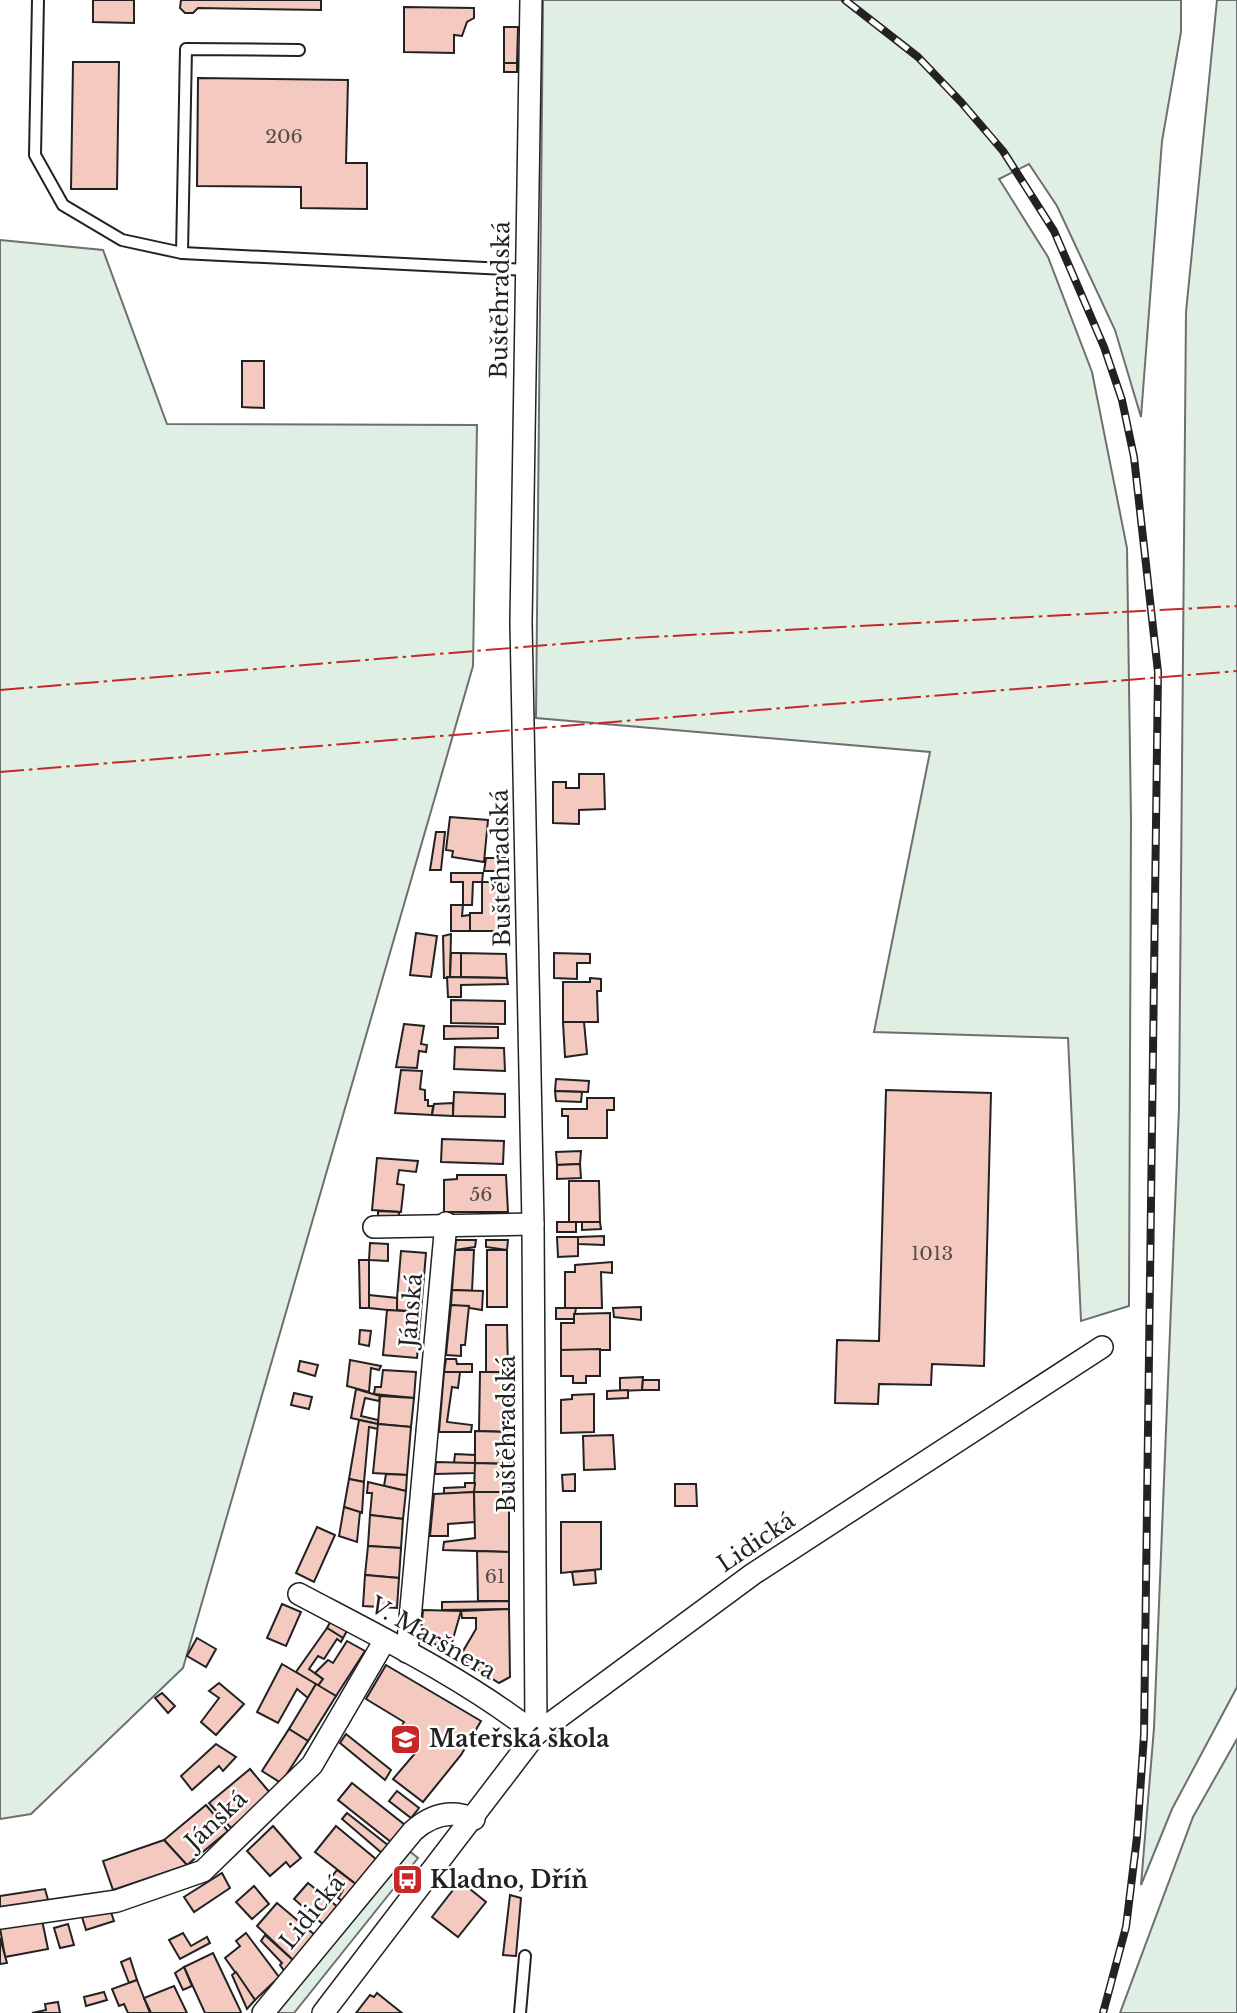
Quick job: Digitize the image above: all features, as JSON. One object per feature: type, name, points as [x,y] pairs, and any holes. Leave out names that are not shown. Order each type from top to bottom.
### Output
[{"type":"street","name":"Buštěhradská","points":[[531,0],[521,623],[533,1224],[537,1734]]},
{"type":"street","points":[[374,1227],[446,1223],[533,1224]]},
{"type":"street","name":"Jánská","points":[[407,1652],[446,1223]]},
{"type":"street","name":"Lidická","points":[[323,2013],[537,1734],[753,1574],[1102,1347]]},
{"type":"street","name":"V. Maršnera","points":[[299,1594],[407,1652],[505,1710],[537,1734]]},
{"type":"street","name":"Jánská","points":[[0,1918],[117,1900],[203,1871],[312,1765],[385,1640]]},
{"type":"street","name":"Lidická","points":[[262,2013],[413,1831],[425,1821],[447,1814],[474,1819]]},
{"type":"lane","points":[[37,0],[35,155],[63,205],[122,240],[182,253],[527,270]]},
{"type":"lane","points":[[182,253],[186,49],[299,50]]},
{"type":"lane","points":[[520,2013],[524,1956]]},
{"type":"green space","points":[[543,0],[1181,0],[1181,32],[1162,141],[1141,417],[1115,330],[1057,206],[1029,164],[999,179],[1048,257],[1092,372],[1127,548],[1131,820],[1129,1306],[1081,1321],[1068,1038],[874,1032],[930,752],[536,718]]},
{"type":"green space","points":[[1217,0],[1237,0],[1237,1687],[1172,1809],[1141,1885],[1154,1728],[1179,1108],[1186,312]]},
{"type":"green space","points":[[0,240],[103,250],[167,424],[477,425],[473,666],[183,1668],[31,1814],[0,1819]]},
{"type":"green space","points":[[1237,1739],[1237,2013],[1120,2013],[1193,1817]]},
{"type":"green space","points":[[408,1850],[418,1858],[294,2013],[276,2013]]},
{"type":"building","points":[[93,0],[134,0],[134,23],[93,22]]},
{"type":"building","points":[[181,0],[321,0],[321,10],[198,8],[193,13],[185,13],[180,8]]},
{"type":"building","points":[[404,7],[474,8],[474,18],[467,22],[462,36],[454,35],[454,53],[404,52]]},
{"type":"building","points":[[504,27],[518,27],[517,63],[504,63]]},
{"type":"building","points":[[73,62],[119,62],[117,189],[71,189]]},
{"type":"building","points":[[504,63],[517,63],[517,72],[504,72]]},
{"type":"building","points":[[198,78],[348,80],[346,163],[367,163],[367,209],[301,208],[301,187],[197,186]]},
{"type":"building","points":[[242,361],[264,361],[264,408],[242,407]]},
{"type":"building","points":[[579,774],[604,774],[605,809],[579,810],[579,824],[553,823],[553,782],[566,782],[566,788],[579,788]]},
{"type":"building","points":[[450,817],[488,820],[484,862],[452,857],[453,851],[446,850]]},
{"type":"building","points":[[436,832],[445,832],[441,870],[430,870]]},
{"type":"building","points":[[486,858],[507,858],[506,871],[484,871]]},
{"type":"building","points":[[451,873],[483,873],[482,882],[473,882],[472,905],[463,905],[463,882],[451,882]]},
{"type":"building","points":[[482,882],[505,882],[505,931],[470,931],[470,913],[482,913]]},
{"type":"building","points":[[451,905],[463,905],[462,916],[470,915],[470,931],[451,931]]},
{"type":"building","points":[[416,933],[437,936],[431,977],[410,975]]},
{"type":"building","points":[[451,934],[450,978],[444,978],[443,936]]},
{"type":"building","points":[[451,953],[461,953],[461,977],[450,978]]},
{"type":"building","points":[[461,953],[506,954],[507,978],[461,977]]},
{"type":"building","points":[[554,953],[590,954],[590,963],[577,963],[577,979],[554,978]]},
{"type":"building","points":[[447,977],[507,978],[508,984],[461,985],[461,997],[448,997]]},
{"type":"building","points":[[590,978],[601,979],[601,991],[597,991],[598,1022],[563,1022],[563,982],[590,982]]},
{"type":"building","points":[[451,1000],[505,1001],[505,1024],[451,1023]]},
{"type":"building","points":[[563,1022],[584,1022],[587,1054],[565,1057]]},
{"type":"building","points":[[404,1024],[424,1026],[421,1044],[427,1045],[426,1052],[419,1051],[417,1068],[396,1067]]},
{"type":"building","points":[[444,1026],[498,1027],[498,1038],[444,1039]]},
{"type":"building","points":[[455,1047],[504,1048],[505,1071],[454,1069]]},
{"type":"building","points":[[401,1070],[422,1071],[420,1089],[425,1090],[428,1106],[433,1106],[432,1115],[395,1113]]},
{"type":"building","points":[[556,1079],[589,1081],[588,1092],[555,1091]]},
{"type":"building","points":[[886,1090],[991,1093],[984,1366],[932,1364],[931,1385],[879,1384],[878,1404],[835,1403],[837,1340],[879,1341]]},
{"type":"building","points":[[555,1091],[582,1092],[581,1102],[556,1101]]},
{"type":"building","points":[[454,1092],[505,1094],[505,1117],[453,1116]]},
{"type":"building","points":[[587,1098],[614,1098],[614,1110],[607,1110],[607,1138],[568,1138],[568,1116],[562,1116],[562,1109],[587,1109]]},
{"type":"building","points":[[453,1103],[453,1116],[432,1115],[434,1104]]},
{"type":"building","points":[[442,1139],[504,1141],[503,1164],[441,1162]]},
{"type":"building","points":[[581,1151],[580,1164],[557,1165],[556,1152]]},
{"type":"building","points":[[377,1158],[418,1161],[416,1172],[399,1170],[397,1184],[404,1185],[401,1212],[372,1210]]},
{"type":"building","points":[[580,1164],[581,1178],[557,1179],[557,1165]]},
{"type":"building","points":[[457,1175],[506,1175],[508,1212],[444,1212],[444,1180],[457,1179]]},
{"type":"building","points":[[569,1181],[599,1181],[600,1222],[569,1222]]},
{"type":"building","points":[[378,1211],[399,1212],[399,1224],[378,1224]]},
{"type":"building","points":[[557,1222],[576,1222],[576,1232],[557,1232]]},
{"type":"building","points":[[582,1222],[600,1222],[601,1229],[582,1230]]},
{"type":"building","points":[[604,1236],[604,1245],[578,1244],[578,1237]]},
{"type":"building","points":[[557,1237],[578,1237],[578,1256],[558,1257]]},
{"type":"building","points":[[456,1240],[476,1240],[475,1247],[455,1250]]},
{"type":"building","points":[[486,1240],[508,1240],[507,1250],[486,1247]]},
{"type":"building","points":[[370,1243],[388,1244],[388,1261],[369,1260]]},
{"type":"building","points":[[455,1250],[474,1250],[472,1291],[452,1290]]},
{"type":"building","points":[[487,1250],[507,1250],[507,1307],[487,1307]]},
{"type":"building","points":[[401,1251],[426,1253],[421,1312],[396,1310]]},
{"type":"building","points":[[359,1260],[369,1260],[369,1308],[360,1308]]},
{"type":"building","points":[[612,1262],[612,1273],[601,1272],[602,1308],[565,1308],[565,1272],[575,1272],[575,1265]]},
{"type":"building","points":[[452,1290],[483,1291],[482,1310],[451,1305]]},
{"type":"building","points":[[369,1295],[397,1298],[397,1311],[369,1308]]},
{"type":"building","points":[[451,1305],[469,1306],[465,1345],[461,1345],[461,1356],[446,1355]]},
{"type":"building","points":[[641,1307],[641,1320],[614,1317],[613,1308]]},
{"type":"building","points":[[556,1308],[576,1308],[574,1319],[556,1319]]},
{"type":"building","points":[[387,1310],[421,1312],[417,1358],[383,1355]]},
{"type":"building","points":[[610,1313],[610,1350],[561,1350],[561,1323],[574,1323],[574,1314]]},
{"type":"building","points":[[486,1325],[507,1325],[508,1372],[486,1372]]},
{"type":"building","points":[[360,1330],[371,1331],[369,1346],[359,1344]]},
{"type":"building","points":[[600,1349],[600,1376],[586,1376],[586,1383],[573,1383],[573,1376],[561,1376],[561,1350]]},
{"type":"building","points":[[446,1359],[456,1359],[457,1364],[472,1364],[472,1372],[444,1372]]},
{"type":"building","points":[[350,1360],[381,1366],[379,1370],[371,1368],[369,1392],[347,1386]]},
{"type":"building","points":[[300,1361],[318,1365],[315,1376],[298,1371]]},
{"type":"building","points":[[383,1370],[416,1372],[414,1398],[374,1394],[375,1387],[381,1387]]},
{"type":"building","points":[[444,1372],[460,1372],[458,1388],[452,1387],[447,1422],[472,1425],[471,1432],[439,1432]]},
{"type":"building","points":[[480,1372],[508,1372],[508,1432],[479,1431]]},
{"type":"building","points":[[643,1377],[642,1390],[620,1391],[620,1378]]},
{"type":"building","points":[[643,1380],[659,1380],[659,1390],[642,1390]]},
{"type":"building","points":[[356,1389],[380,1396],[379,1401],[365,1398],[361,1416],[378,1420],[378,1424],[351,1418]]},
{"type":"building","points":[[628,1390],[628,1398],[607,1399],[607,1391]]},
{"type":"building","points":[[294,1393],[312,1397],[309,1409],[291,1405]]},
{"type":"building","points":[[594,1394],[594,1432],[561,1433],[561,1400],[572,1399],[572,1395]]},
{"type":"building","points":[[380,1396],[414,1398],[411,1427],[378,1424]]},
{"type":"building","points":[[359,1420],[378,1424],[378,1429],[369,1427],[364,1482],[349,1479]]},
{"type":"building","points":[[378,1424],[411,1427],[407,1475],[373,1473]]},
{"type":"building","points":[[475,1431],[508,1432],[509,1464],[475,1463]]},
{"type":"building","points":[[613,1435],[615,1469],[584,1470],[583,1436]]},
{"type":"building","points":[[455,1454],[475,1455],[475,1463],[454,1463]]},
{"type":"building","points":[[436,1462],[475,1463],[475,1473],[435,1474]]},
{"type":"building","points":[[475,1463],[509,1464],[509,1492],[474,1492]]},
{"type":"building","points":[[386,1474],[407,1475],[406,1491],[384,1486]]},
{"type":"building","points":[[575,1474],[575,1491],[563,1491],[562,1475]]},
{"type":"building","points":[[349,1479],[364,1482],[362,1513],[344,1507]]},
{"type":"building","points":[[368,1482],[406,1491],[403,1519],[370,1515],[372,1493],[367,1493]]},
{"type":"building","points":[[465,1483],[475,1483],[474,1492],[444,1494],[444,1488],[465,1487]]},
{"type":"building","points":[[675,1484],[696,1484],[697,1506],[675,1506]]},
{"type":"building","points":[[474,1492],[475,1522],[448,1524],[448,1536],[430,1536],[434,1494]]},
{"type":"building","points":[[474,1492],[509,1492],[509,1552],[443,1550],[444,1542],[475,1538]]},
{"type":"building","points":[[344,1507],[360,1512],[357,1542],[339,1536]]},
{"type":"building","points":[[370,1515],[403,1519],[401,1548],[368,1546]]},
{"type":"building","points":[[561,1522],[601,1522],[601,1569],[561,1573]]},
{"type":"building","points":[[317,1527],[335,1535],[314,1582],[296,1573]]},
{"type":"building","points":[[368,1546],[401,1548],[399,1578],[365,1575]]},
{"type":"building","points":[[477,1551],[509,1552],[509,1601],[478,1601]]},
{"type":"building","points":[[595,1570],[596,1583],[574,1585],[572,1572]]},
{"type":"building","points":[[365,1575],[399,1578],[397,1608],[363,1606]]},
{"type":"building","points":[[509,1601],[509,1609],[442,1610],[442,1602]]},
{"type":"building","points":[[282,1604],[301,1612],[286,1646],[267,1638]]},
{"type":"building","points":[[509,1609],[510,1677],[499,1683],[459,1658],[476,1629],[476,1618],[462,1618],[461,1611]]},
{"type":"building","points":[[423,1610],[461,1611],[449,1653],[421,1635]]},
{"type":"building","points":[[332,1619],[348,1629],[343,1638],[327,1628]]},
{"type":"building","points":[[327,1628],[343,1638],[341,1642],[337,1639],[324,1659],[318,1656],[309,1669],[323,1679],[318,1686],[296,1672]]},
{"type":"building","points":[[197,1638],[216,1649],[206,1667],[187,1656]]},
{"type":"building","points":[[347,1641],[365,1651],[336,1696],[318,1686],[323,1679],[315,1673],[328,1660],[333,1663]]},
{"type":"building","points":[[282,1664],[316,1684],[308,1698],[297,1689],[278,1723],[257,1712]]},
{"type":"building","name":"Mateřská škola","points":[[386,1665],[481,1721],[461,1755],[423,1802],[393,1779],[417,1751],[394,1738],[404,1722],[366,1699]]},
{"type":"building","points":[[219,1683],[244,1704],[216,1735],[201,1722],[219,1698],[209,1691]]},
{"type":"building","points":[[316,1684],[336,1696],[308,1741],[289,1729]]},
{"type":"building","points":[[162,1693],[175,1706],[168,1713],[155,1698]]},
{"type":"building","points":[[289,1729],[308,1741],[281,1783],[262,1771]]},
{"type":"building","points":[[346,1734],[391,1770],[385,1780],[340,1743]]},
{"type":"building","points":[[216,1744],[236,1757],[223,1771],[219,1766],[192,1790],[181,1776]]},
{"type":"building","points":[[250,1769],[271,1794],[231,1828],[209,1803]]},
{"type":"building","points":[[352,1783],[405,1825],[391,1842],[338,1800]]},
{"type":"building","points":[[397,1791],[419,1808],[411,1818],[389,1801]]},
{"type":"building","points":[[206,1805],[228,1831],[187,1865],[164,1840]]},
{"type":"building","points":[[347,1813],[389,1846],[383,1854],[342,1819]]},
{"type":"building","points":[[273,1826],[301,1858],[290,1867],[286,1862],[270,1876],[247,1851]]},
{"type":"building","points":[[336,1826],[377,1860],[357,1885],[315,1852]]},
{"type":"building","points":[[164,1840],[187,1865],[113,1890],[103,1861]]},
{"type":"building","points":[[337,1870],[357,1885],[344,1902],[338,1898],[343,1890],[330,1879]]},
{"type":"building","points":[[222,1873],[230,1888],[194,1912],[184,1897]]},
{"type":"building","points":[[460,1881],[486,1902],[458,1937],[432,1917]]},
{"type":"building","points":[[308,1883],[339,1908],[325,1926],[294,1899]]},
{"type":"building","points":[[254,1886],[269,1904],[252,1919],[236,1902]]},
{"type":"building","points":[[45,1889],[50,1907],[0,1912],[0,1896]]},
{"type":"building","points":[[510,1895],[521,1898],[516,1956],[503,1955]]},
{"type":"building","points":[[277,1903],[316,1936],[295,1962],[257,1926]]},
{"type":"building","points":[[110,1909],[114,1921],[86,1930],[82,1917]]},
{"type":"building","points":[[42,1920],[48,1949],[5,1957],[0,1928]]},
{"type":"building","points":[[68,1924],[74,1945],[60,1948],[54,1928]]},
{"type":"building","points":[[183,1933],[191,1946],[207,1937],[210,1943],[180,1959],[169,1940]]},
{"type":"building","points":[[246,1933],[279,1977],[255,2000],[225,1958],[240,1946],[236,1941]]},
{"type":"building","points":[[265,1935],[295,1962],[285,1972],[280,1965],[282,1963],[261,1941]]},
{"type":"building","points":[[0,1938],[7,1963],[0,1964]]},
{"type":"building","points":[[213,1953],[240,2013],[205,2013],[184,1967]]},
{"type":"building","points":[[130,1958],[137,1980],[129,1983],[121,1962]]},
{"type":"building","points":[[184,1967],[192,1986],[183,1990],[175,1973]]},
{"type":"building","points":[[236,1972],[255,2000],[247,2009],[232,1975]]},
{"type":"building","points":[[137,1980],[150,2013],[128,2013],[124,2004],[119,2006],[112,1989]]},
{"type":"building","points":[[174,1986],[187,2013],[151,2013],[144,1998]]},
{"type":"building","points":[[104,1992],[107,2000],[86,2006],[84,1997]]},
{"type":"building","points":[[377,1993],[402,2013],[356,2013],[370,1995],[374,1997]]},
{"type":"building","points":[[58,2002],[60,2013],[32,2013],[46,2010],[45,2004]]},
{"type":"railway","points":[[845,0],[918,57],[961,102],[1003,151],[1054,231],[1104,347],[1122,400],[1134,457],[1158,672],[1144,1735],[1137,1837],[1126,1927],[1103,2013]]},
{"type":"power","points":[[0,690],[633,638],[1237,606]]},
{"type":"power","points":[[0,772],[1237,671]]},
{"type":"place","name":"Mateřská škola","points":[[406,1739]]},
{"type":"place","name":"Kladno, Dříň","points":[[407,1880]]}]
